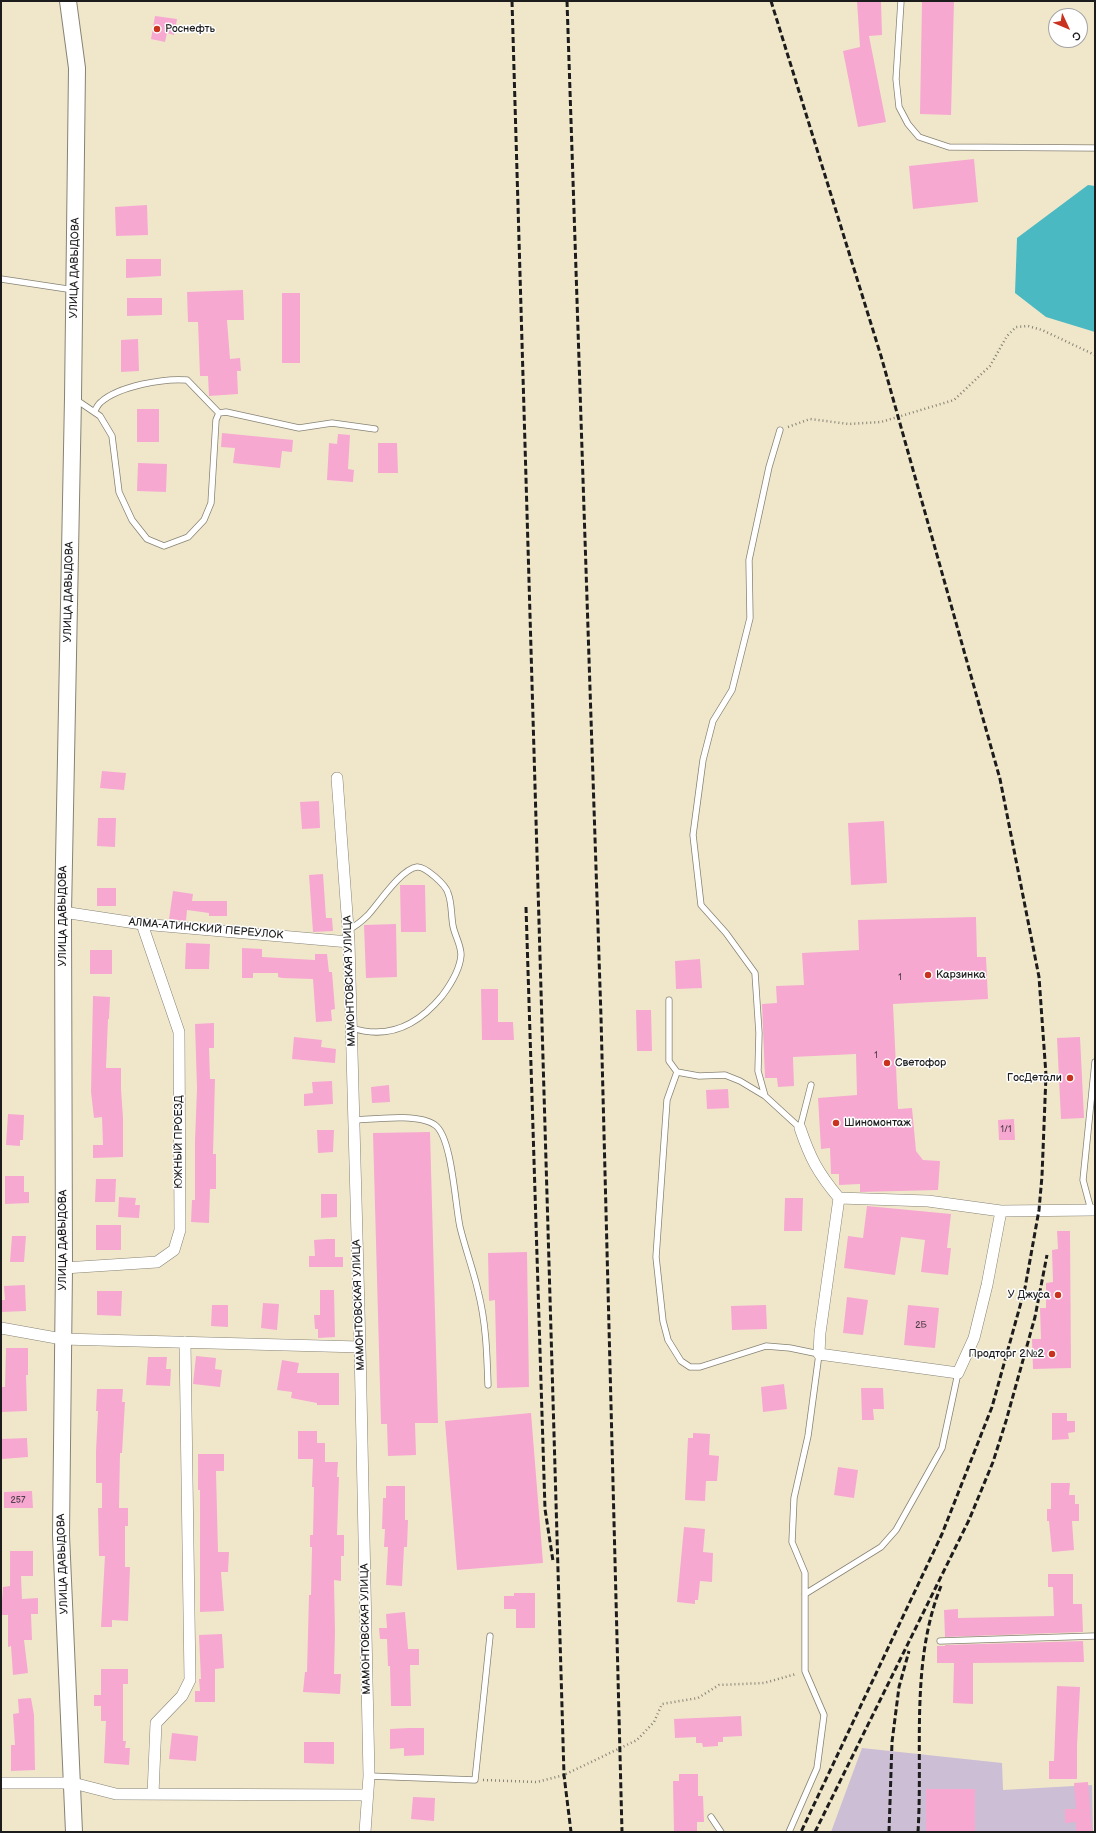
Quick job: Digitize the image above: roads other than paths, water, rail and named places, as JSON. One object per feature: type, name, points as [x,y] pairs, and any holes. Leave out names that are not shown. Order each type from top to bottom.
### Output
[{"type":"main road","name":"УЛИЦА ДАВЫДОВА","points":[[68,1],[77,68],[75,291],[63,912],[64,1268],[62,1339],[61,1535],[74,1832]]},
{"type":"street","name":"МАМОНТОВСКАЯ УЛИЦА","points":[[337,778],[349,942],[352,1028],[369,1776],[365,1832]]},
{"type":"street","name":"АЛМА-АТИНСКИЙ ПЕРЕУЛОК","points":[[63,912],[142,924],[349,942]]},
{"type":"street","name":"ЮЖНЫЙ ПРОЕЗД","points":[[64,1268],[158,1262],[174,1250],[180,1230],[178,1032],[142,924]]},
{"type":"street","points":[[800,1128],[816,1170],[839,1198],[820,1333],[819,1354],[958,1373],[974,1338],[987,1285],[1001,1211]]},
{"type":"street","points":[[839,1198],[928,1201],[1001,1211],[1093,1210]]},
{"type":"street","points":[[1,1328],[62,1339],[360,1347]]},
{"type":"street","points":[[153,1794],[156,1723],[182,1696],[190,1680],[184,1342]]},
{"type":"street","points":[[1,1783],[73,1783],[116,1794],[367,1795]]},
{"type":"lane","points":[[901,1],[896,79],[899,107],[908,124],[919,137],[949,147],[1095,148]]},
{"type":"lane","points":[[1,279],[75,291]]},
{"type":"lane","points":[[94,412],[100,402],[115,393],[146,384],[179,379],[187,380],[219,413]]},
{"type":"lane","points":[[73,398],[100,416],[112,436],[119,492],[132,520],[147,539],[164,546],[188,537],[204,520],[211,503],[216,420],[219,413]]},
{"type":"lane","points":[[219,413],[226,412],[299,428],[332,423],[376,429]]},
{"type":"lane","points":[[765,1096],[758,1071],[759,1033],[755,973],[726,933],[701,904],[693,835],[703,760],[713,721],[732,690],[750,618],[750,560],[769,467],[780,430]]},
{"type":"lane","points":[[348,930],[368,915],[398,879],[408,870],[418,867],[428,870],[448,892],[453,928],[458,939],[461,954],[458,970],[448,988],[433,1006],[419,1019],[404,1026],[378,1033],[365,1032],[352,1028]]},
{"type":"lane","points":[[669,1000],[669,1061],[678,1072],[699,1076],[725,1075],[740,1081],[765,1096],[800,1128],[811,1084]]},
{"type":"lane","points":[[1093,1210],[1083,1180],[1095,1064]]},
{"type":"lane","points":[[678,1072],[667,1100],[656,1257],[663,1321],[668,1340],[681,1361],[690,1367],[700,1367],[766,1346],[790,1348],[819,1354],[808,1436],[794,1498],[792,1542],[805,1574],[804,1671],[824,1715],[817,1768],[790,1832]]},
{"type":"lane","points":[[354,1120],[406,1118],[421,1120],[435,1125],[445,1138],[460,1227],[479,1292],[486,1338],[488,1385]]},
{"type":"lane","points":[[1088,1137],[1095,1138]]},
{"type":"lane","points":[[805,1594],[881,1548],[896,1530],[942,1448],[958,1373]]},
{"type":"lane","points":[[369,1776],[475,1780],[490,1636]]},
{"type":"lane","points":[[940,1641],[1095,1636]]},
{"type":"lane","points":[[711,1817],[721,1832]]},
{"type":"water","points":[[1088,185],[1095,186],[1095,332],[1046,317],[1015,293],[1017,238]]},
{"type":"railway","points":[[512,1],[564,1775],[571,1832]]},
{"type":"railway","points":[[567,1],[601,1017],[622,1832]]},
{"type":"railway","points":[[771,1],[881,356],[1000,779],[1039,977],[1046,1075],[1042,1176],[1039,1210],[1025,1288],[992,1407],[942,1534],[801,1832]]},
{"type":"railway","points":[[526,907],[545,1509],[553,1561]]},
{"type":"railway","points":[[815,1832],[969,1520],[993,1462],[1035,1317],[1047,1255]]},
{"type":"railway","points":[[918,1832],[921,1676],[931,1615],[941,1586]]},
{"type":"railway","points":[[889,1832],[892,1742],[899,1687],[909,1651]]},
{"type":"place","name":"Роснефть","points":[[157,29]]},
{"type":"place","name":"Карзинка","points":[[928,975]]},
{"type":"place","name":"Светофор","points":[[887,1063]]},
{"type":"place","name":"ГосДетали","points":[[1070,1078]]},
{"type":"place","name":"Шиномонтаж","points":[[836,1123]]},
{"type":"place","name":"У Джуса","points":[[1058,1295]]},
{"type":"place","name":"Продторг 2№2","points":[[1052,1354]]}]
